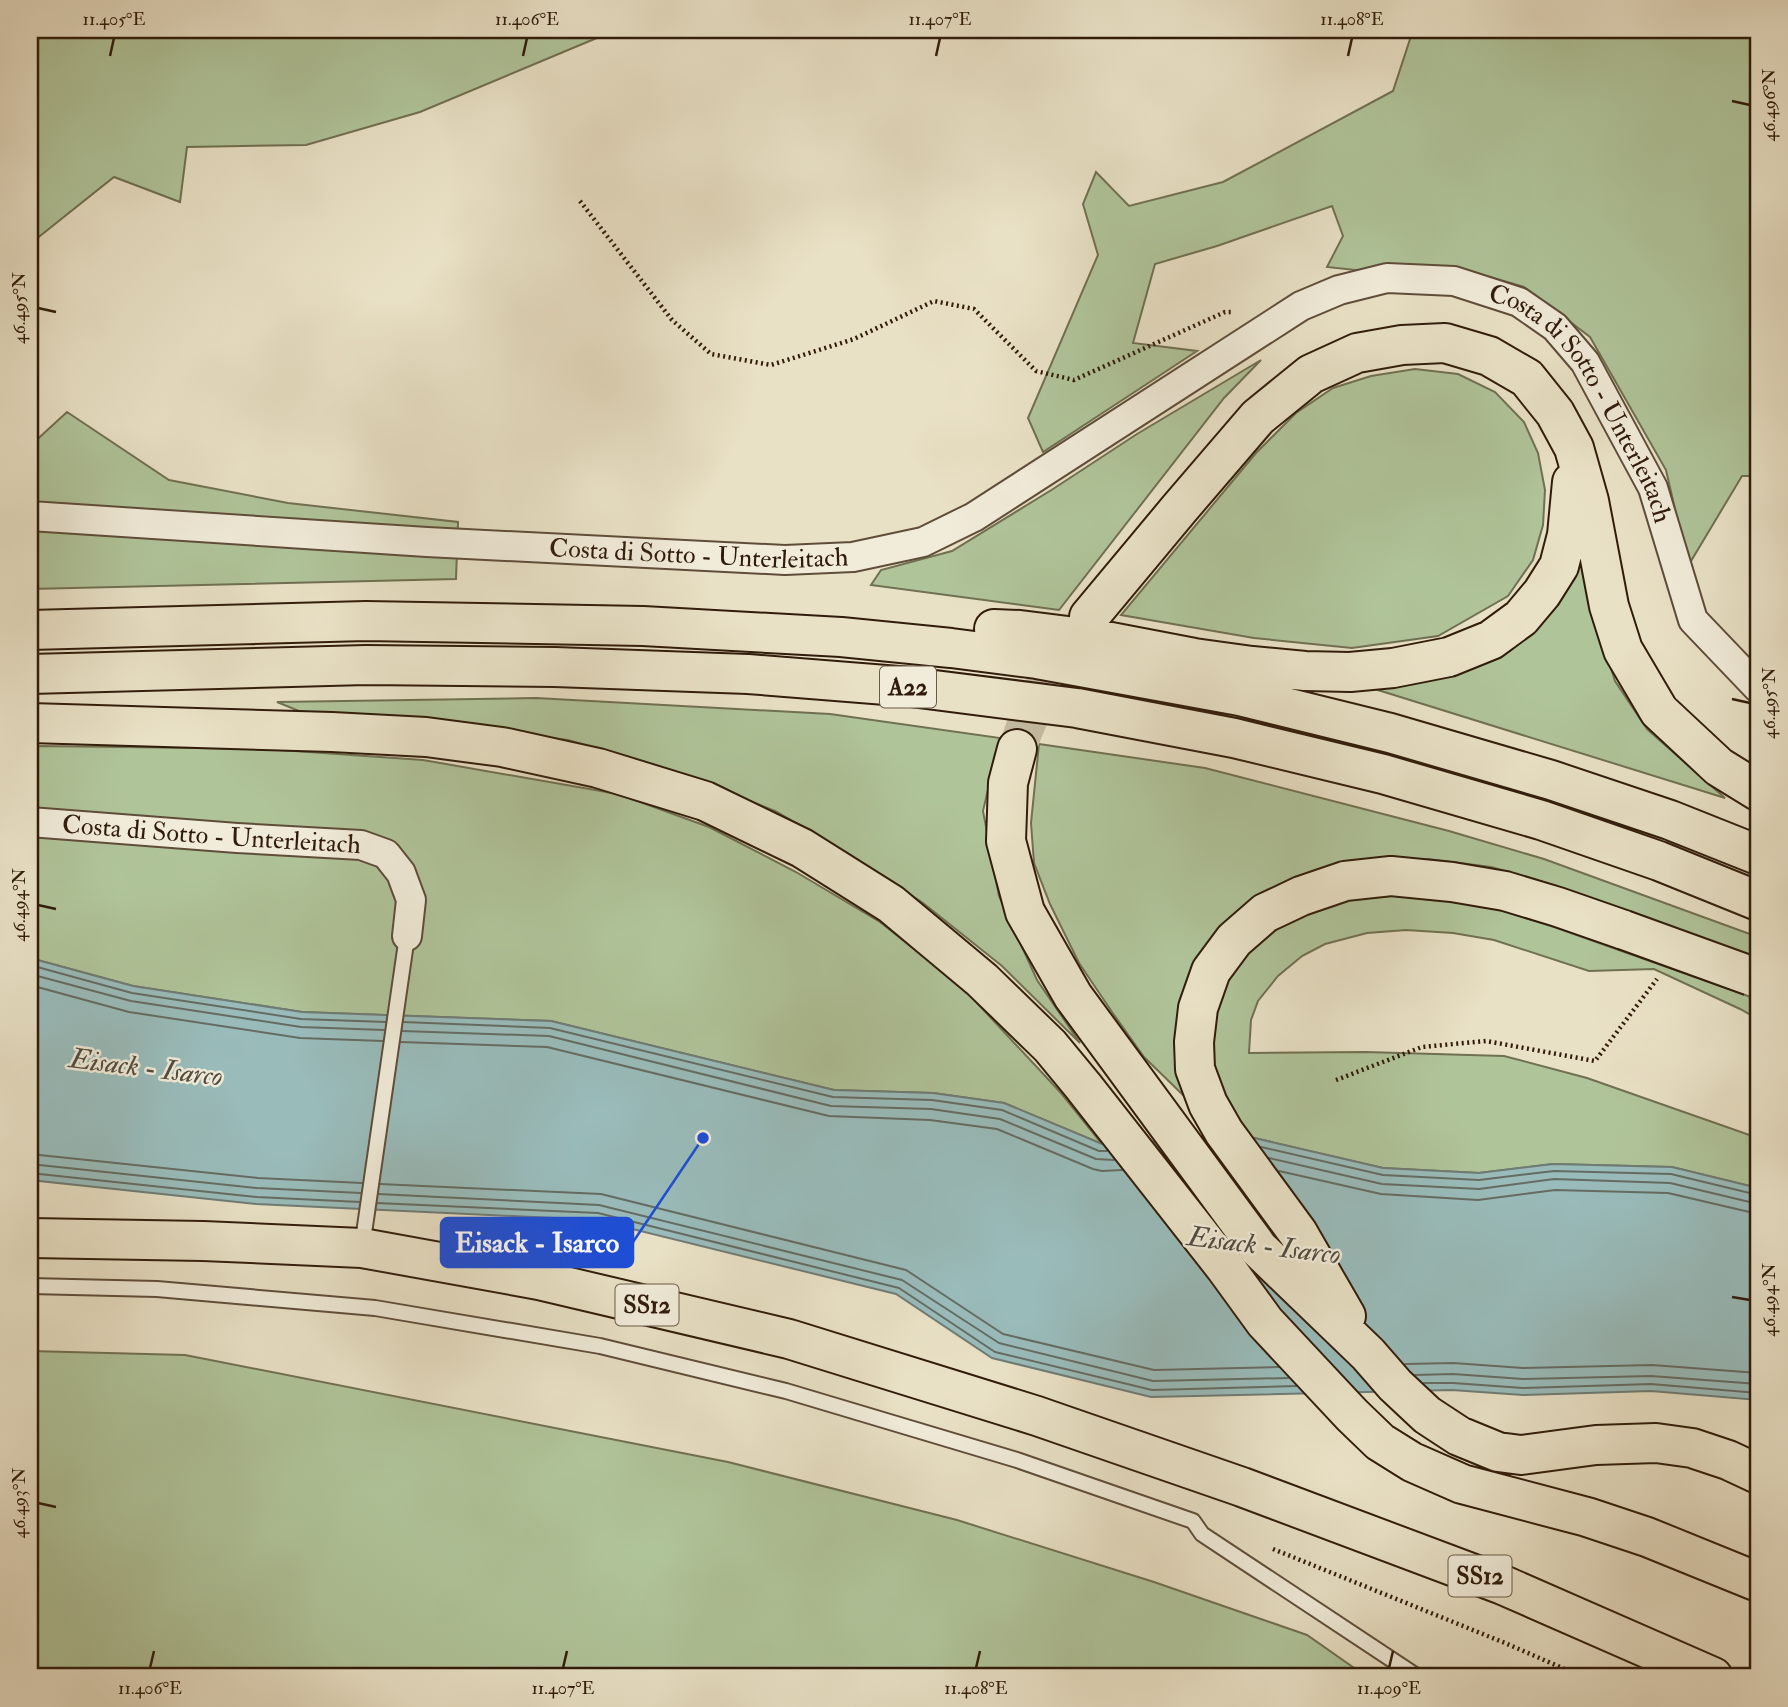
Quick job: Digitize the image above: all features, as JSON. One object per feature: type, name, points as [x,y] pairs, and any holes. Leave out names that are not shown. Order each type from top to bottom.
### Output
[{"type":"main road","points":[[1089,617],[1258,417],[1311,374],[1357,353],[1402,345],[1446,343],[1489,356],[1527,378],[1555,414],[1574,448],[1589,501],[1609,606],[1623,650],[1659,711],[1719,767],[1758,791]]},
{"type":"main road","points":[[841,637],[911,629],[962,627],[1020,630],[1100,640],[1194,658],[1306,671],[1350,672],[1393,668],[1449,657],[1491,640],[1521,618],[1542,593],[1559,566],[1567,535],[1574,448]]},
{"type":"main road","name":"A22","points":[[30,630],[366,621],[643,626],[841,637],[1037,659],[1253,699],[1390,733],[1552,780],[1671,820],[1758,855]]},
{"type":"main road","name":"A22","points":[[30,674],[366,665],[555,667],[789,677],[911,687],[1077,708],[1234,738],[1383,774],[1541,820],[1659,861],[1758,901]]},
{"type":"main road","points":[[30,723],[332,732],[426,737],[502,747],[598,768],[705,800],[802,848],[891,904],[982,980],[1050,1046],[1265,1322],[1380,1442],[1412,1462],[1462,1484],[1587,1517],[1647,1537],[1758,1582]]},
{"type":"main road","points":[[1017,749],[1008,783],[1006,841],[1025,912],[1073,996],[1259,1249],[1368,1354],[1395,1385],[1427,1415],[1460,1436],[1498,1452],[1521,1455],[1596,1445],[1656,1443],[1692,1448],[1758,1474]]},
{"type":"main road","points":[[1368,1354],[1298,1233],[1224,1132],[1208,1104],[1195,1069],[1194,1042],[1198,1008],[1211,971],[1234,940],[1265,913],[1301,896],[1345,881],[1391,876],[1505,891],[1558,907],[1755,977]]},
{"type":"main road","name":"SS12","points":[[30,1238],[203,1241],[364,1235],[539,1280],[789,1339],[1037,1416],[1242,1487],[1503,1585],[1713,1677]]},
{"type":"main road","points":[[1259,1249],[1318,1379]]},
{"type":"street","name":"Costa di Sotto - Unterleitach","points":[[30,516],[472,545],[785,560],[853,557],[923,542],[974,517],[1301,306],[1339,290],[1387,278],[1454,281],[1519,302],[1555,327],[1585,362],[1653,488],[1693,620],[1758,688]]},
{"type":"street","name":"Costa di Sotto - Unterleitach","points":[[30,822],[361,845],[386,854],[401,873],[411,900],[407,936]]},
{"type":"lane","points":[[364,1235],[407,936]]},
{"type":"lane","points":[[30,1286],[157,1289],[374,1308],[600,1346],[786,1391],[1017,1460],[1194,1521],[1202,1534],[1418,1677]]},
{"type":"path","points":[[580,201],[672,320],[711,354],[771,365],[854,339],[934,301],[974,309],[1036,371],[1074,380],[1225,312],[1238,311]]},
{"type":"path","points":[[1336,1080],[1422,1047],[1486,1041],[1595,1061],[1661,973]]},
{"type":"path","points":[[1270,1548],[1583,1677]]},
{"type":"green space","points":[[30,30],[616,30],[420,112],[306,145],[187,147],[180,202],[114,177],[30,244]]},
{"type":"green space","points":[[1413,30],[1758,30],[1758,476],[1742,476],[1688,566],[1666,470],[1590,337],[1524,287],[1452,266],[1355,270],[1327,267],[1343,236],[1332,206],[1217,246],[1155,264],[1133,343],[1197,351],[1043,452],[1028,418],[1098,255],[1083,204],[1096,172],[1129,206],[1223,182],[1393,91]]},
{"type":"green space","points":[[1261,360],[1224,398],[1059,610],[871,585],[881,570],[952,551],[1137,434]]},
{"type":"green space","points":[[1415,369],[1458,374],[1495,392],[1524,422],[1538,453],[1545,490],[1543,525],[1533,560],[1508,596],[1438,636],[1352,648],[1254,638],[1121,615],[1256,453],[1296,413],[1333,388],[1371,376]]},
{"type":"green space","points":[[67,412],[169,480],[288,503],[458,522],[456,579],[30,589],[30,446]]},
{"type":"green space","points":[[1584,539],[1597,622],[1615,681],[1647,729],[1725,798],[1365,686],[1448,676],[1510,651],[1552,612],[1570,581]]},
{"type":"green space","points":[[536,698],[830,714],[1000,738],[983,811],[999,896],[1037,980],[1080,1043],[1002,966],[923,903],[849,854],[775,811],[679,773],[568,740],[299,711],[277,702]]},
{"type":"green space","points":[[1039,744],[1205,768],[1449,831],[1544,859],[1758,937],[1758,959],[1554,885],[1491,867],[1428,859],[1305,875],[1265,891],[1235,916],[1178,1060],[1183,1095],[1144,1057],[1112,1012],[1079,963],[1050,904],[1034,863],[1031,823]]},
{"type":"green space","points":[[30,747],[266,749],[423,760],[618,794],[709,827],[796,872],[880,922],[962,987],[1061,1093],[1102,1144],[1004,1103],[933,1093],[834,1090],[551,1021],[302,1012],[133,986],[30,958]]},
{"type":"green space","points":[[1409,895],[1497,909],[1743,994],[1758,1000],[1758,1019],[1654,969],[1589,971],[1494,940],[1453,933],[1406,930],[1367,933],[1325,944],[1302,956],[1278,976],[1258,1001],[1251,1020],[1249,1053],[1365,1052],[1504,1056],[1587,1078],[1758,1138],[1758,1188],[1672,1167],[1553,1164],[1479,1173],[1383,1168],[1250,1137],[1212,1072],[1212,1018],[1234,970],[1266,934],[1326,903]]},
{"type":"green space","points":[[30,1351],[185,1355],[728,1462],[957,1520],[1154,1582],[1307,1635],[1367,1677],[30,1677]]},
{"type":"water","points":[[30,958],[133,986],[302,1012],[551,1021],[834,1090],[933,1093],[1004,1103],[1102,1144],[1250,1137],[1383,1168],[1479,1173],[1553,1164],[1672,1167],[1758,1188],[1758,1400],[1651,1391],[1523,1395],[1452,1390],[1151,1397],[992,1358],[896,1294],[596,1220],[256,1204],[30,1180]]},
{"type":"tunnel","points":[[1017,749],[1042,690],[1076,636]]},
{"type":"place","name":"Eisack - Isarco","points":[[703,1138]]}]
